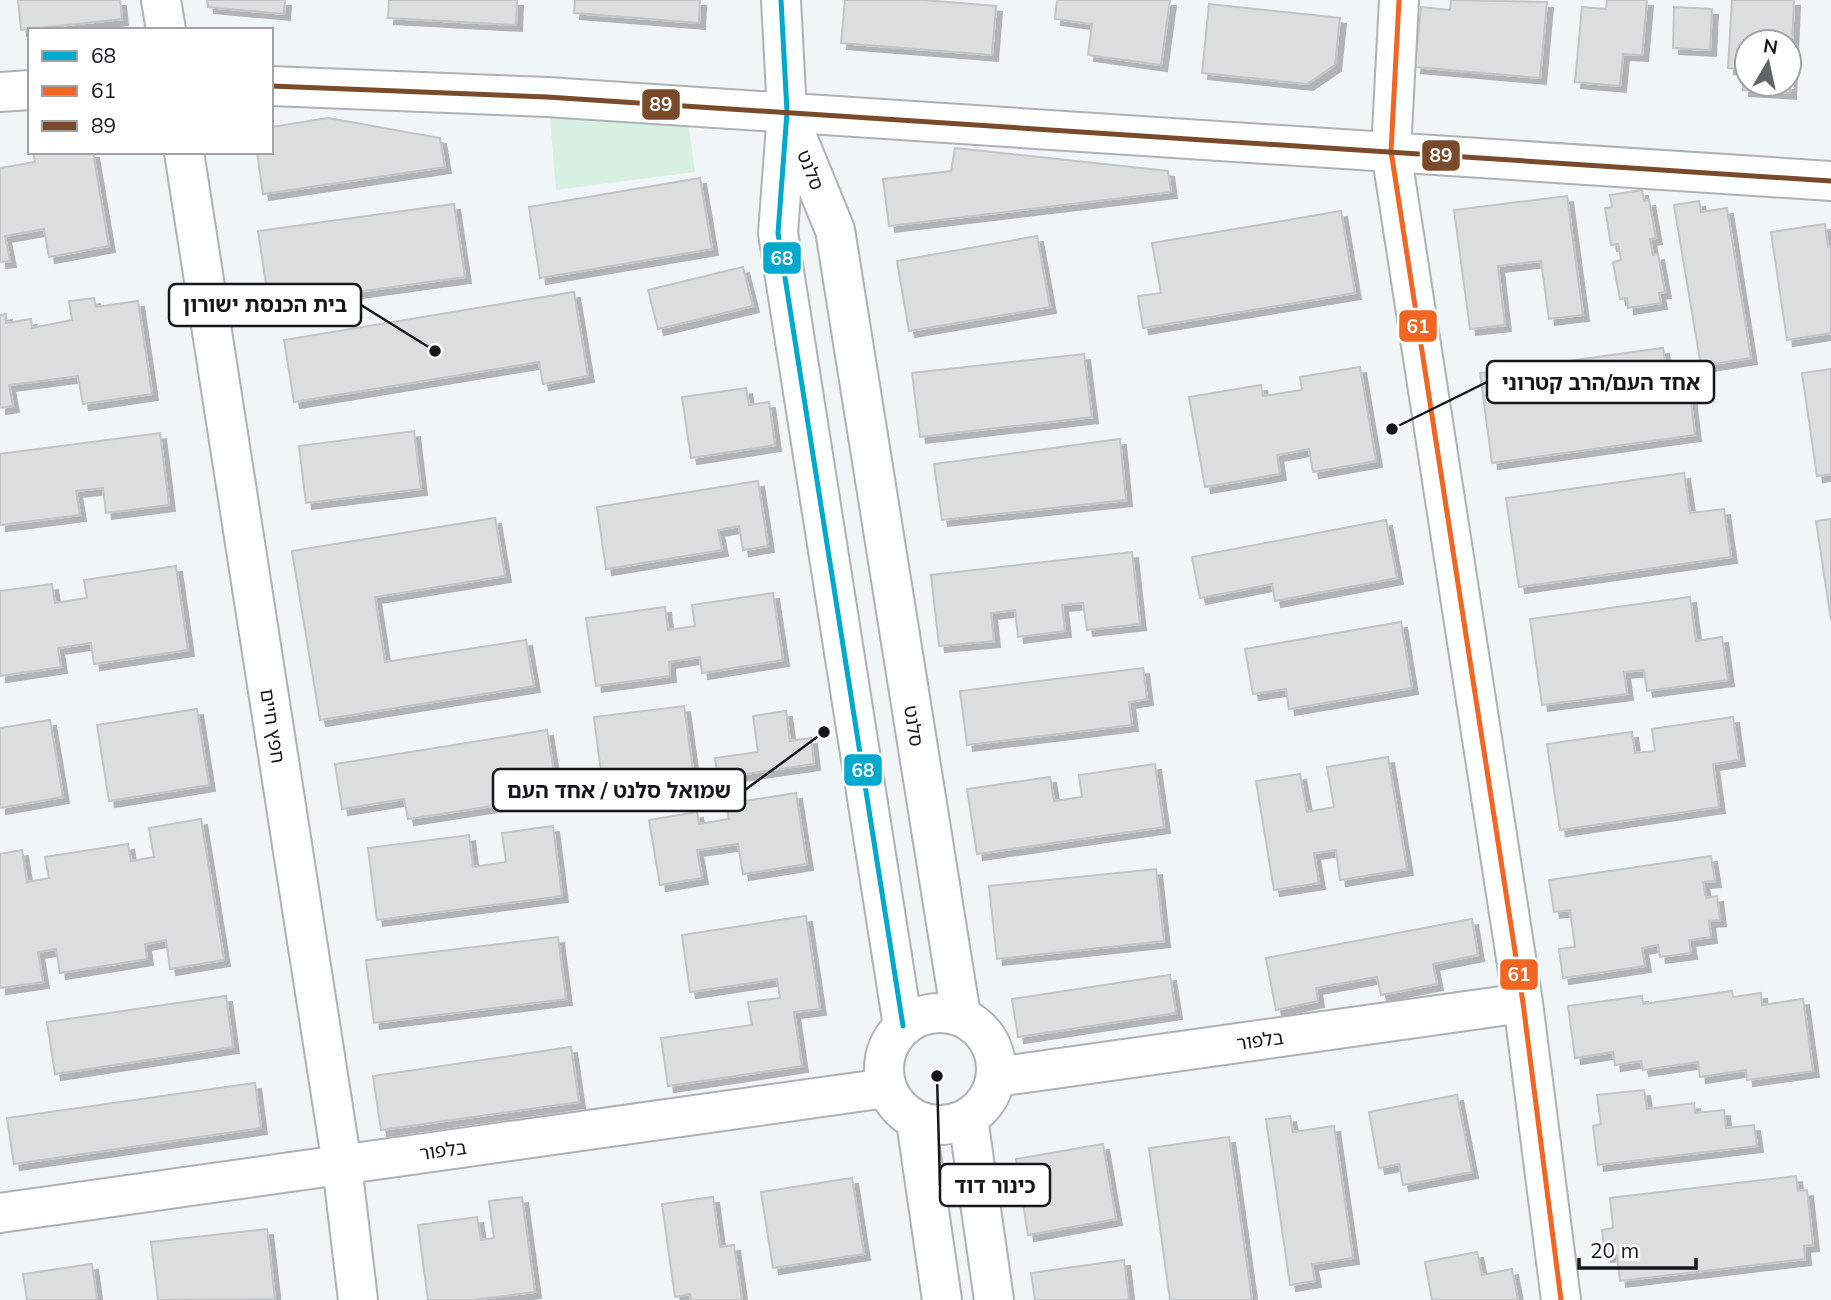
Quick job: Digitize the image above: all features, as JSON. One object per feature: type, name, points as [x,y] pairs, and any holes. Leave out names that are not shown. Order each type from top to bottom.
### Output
[{"type":"street","points":[[162,0],[166,28]]},
{"type":"street","points":[[781,0],[786,112]]},
{"type":"street","points":[[1399,0],[1391,151],[1523,1003],[1561,1300]]},
{"type":"street","points":[[273,86],[547,97],[1831,181]]},
{"type":"street","points":[[0,92],[28,90]]},
{"type":"street","name":"סלנט","points":[[786,112],[835,230],[961,1016]]},
{"type":"street","name":"סלנט","points":[[786,112],[778,233],[903,1026]]},
{"type":"street","name":"חפץ חיים","points":[[184,154],[342,1165],[358,1300]]},
{"type":"street","name":"בלפור","points":[[996,1077],[1523,1003]]},
{"type":"street","points":[[930,1013],[961,1016],[977,1026],[989,1041],[996,1059],[996,1077],[991,1094],[982,1108],[951,1125],[916,1121],[903,1113],[886,1088],[883,1071],[885,1054],[892,1039],[903,1026],[916,1018],[930,1013]]},
{"type":"street","name":"בלפור","points":[[0,1213],[886,1088]]},
{"type":"street","points":[[968,1118],[994,1300]]},
{"type":"street","points":[[916,1121],[942,1300]]},
{"type":"green space","points":[[549,107],[687,113],[695,172],[556,190]]},
{"type":"building","points":[[18,0],[120,0],[122,19],[21,30]]},
{"type":"building","points":[[207,0],[285,0],[284,14],[208,7]]},
{"type":"building","points":[[389,0],[517,0],[516,25],[388,18]]},
{"type":"building","points":[[575,0],[700,0],[699,23],[574,13]]},
{"type":"building","points":[[845,0],[924,0],[996,6],[992,55],[841,43]]},
{"type":"building","points":[[1057,0],[1170,0],[1161,65],[1088,55],[1092,24],[1055,19]]},
{"type":"building","points":[[1451,0],[1547,2],[1540,78],[1415,67],[1421,7],[1450,10]]},
{"type":"building","points":[[1607,0],[1647,0],[1642,55],[1623,54],[1620,86],[1575,82],[1582,7],[1606,9]]},
{"type":"building","points":[[1732,0],[1794,0],[1793,28],[1733,28],[1733,68],[1728,68]]},
{"type":"building","points":[[1209,4],[1340,18],[1335,65],[1307,84],[1202,73]]},
{"type":"building","points":[[1674,7],[1712,9],[1710,50],[1673,48]]},
{"type":"building","points":[[328,118],[440,138],[445,167],[263,194],[257,154],[273,154],[273,127]]},
{"type":"building","points":[[955,148],[1168,171],[1171,192],[889,226],[883,179],[951,171]]},
{"type":"building","points":[[33,154],[93,154],[109,246],[49,257],[44,229],[5,236],[10,261],[0,262],[0,168],[35,162]]},
{"type":"building","points":[[700,178],[712,249],[540,278],[529,207]]},
{"type":"building","points":[[1642,190],[1644,201],[1649,200],[1656,238],[1650,239],[1653,255],[1658,254],[1665,292],[1659,293],[1661,303],[1628,308],[1627,298],[1620,299],[1613,262],[1621,260],[1618,244],[1611,245],[1605,208],[1612,207],[1610,195]]},
{"type":"building","points":[[1567,196],[1583,315],[1549,319],[1541,261],[1498,266],[1505,325],[1470,329],[1454,210]]},
{"type":"building","points":[[1699,201],[1701,212],[1727,208],[1751,358],[1701,366],[1674,205]]},
{"type":"building","points":[[454,204],[465,277],[269,304],[258,231]]},
{"type":"building","points":[[1341,211],[1355,293],[1143,328],[1138,296],[1161,293],[1152,243]]},
{"type":"building","points":[[1825,224],[1828,247],[1831,246],[1831,333],[1787,340],[1771,232]]},
{"type":"building","points":[[1037,236],[1050,307],[909,331],[897,261]]},
{"type":"building","points":[[743,267],[753,306],[658,329],[648,290]]},
{"type":"building","points":[[574,292],[588,376],[543,384],[539,362],[294,402],[284,340]]},
{"type":"building","points":[[94,298],[96,307],[138,301],[152,394],[83,404],[78,376],[9,385],[13,406],[0,408],[0,315],[6,314],[6,323],[31,319],[32,328],[72,320],[69,301]]},
{"type":"building","points":[[1663,348],[1669,396],[1690,394],[1695,435],[1492,463],[1480,373]]},
{"type":"building","points":[[1084,354],[1092,417],[920,437],[912,373]]},
{"type":"building","points":[[1360,367],[1376,461],[1313,472],[1309,449],[1277,455],[1280,474],[1205,487],[1189,397],[1261,385],[1263,396],[1302,390],[1300,377]]},
{"type":"building","points":[[1831,369],[1831,474],[1817,476],[1802,373]]},
{"type":"building","points":[[746,388],[749,405],[769,402],[775,445],[691,458],[682,397]]},
{"type":"building","points":[[414,431],[421,489],[306,503],[299,446]]},
{"type":"building","points":[[160,433],[169,505],[106,513],[103,488],[76,491],[80,515],[0,525],[0,454]]},
{"type":"building","points":[[1120,439],[1126,500],[942,520],[934,464]]},
{"type":"building","points":[[1684,473],[1690,513],[1724,509],[1731,557],[1519,587],[1506,498]]},
{"type":"building","points":[[758,481],[768,546],[743,550],[739,526],[718,530],[722,550],[606,569],[597,507]]},
{"type":"building","points":[[495,518],[505,576],[375,597],[385,662],[526,640],[534,686],[320,720],[292,551]]},
{"type":"building","points":[[1831,519],[1831,620],[1816,521]]},
{"type":"building","points":[[1386,520],[1397,578],[1275,601],[1272,584],[1200,598],[1192,557]]},
{"type":"building","points":[[1132,552],[1140,624],[1087,630],[1083,603],[1062,605],[1065,631],[1018,637],[1015,610],[991,613],[994,641],[939,646],[931,575]]},
{"type":"building","points":[[176,566],[188,650],[94,664],[91,643],[58,648],[61,667],[0,676],[0,591],[52,584],[55,603],[87,598],[84,580]]},
{"type":"building","points":[[773,593],[783,660],[702,673],[700,657],[669,662],[670,676],[596,686],[586,618],[665,607],[668,630],[695,626],[692,605]]},
{"type":"building","points":[[1690,597],[1696,641],[1722,637],[1728,680],[1647,691],[1644,670],[1624,672],[1627,694],[1542,705],[1530,619]]},
{"type":"building","points":[[1401,622],[1412,688],[1289,709],[1286,689],[1253,694],[1245,649]]},
{"type":"building","points":[[1143,668],[1147,699],[1129,702],[1132,725],[967,745],[960,691]]},
{"type":"building","points":[[684,706],[694,777],[603,788],[594,717]]},
{"type":"building","points":[[197,709],[209,785],[109,801],[97,725]]},
{"type":"building","points":[[786,711],[790,741],[811,738],[814,764],[718,778],[715,758],[758,752],[753,716]]},
{"type":"building","points":[[1733,717],[1739,760],[1713,764],[1719,807],[1560,830],[1547,744],[1632,732],[1635,753],[1655,751],[1652,729]]},
{"type":"building","points":[[50,720],[63,797],[0,808],[0,728]]},
{"type":"building","points":[[547,730],[558,796],[408,819],[404,799],[342,809],[335,764]]},
{"type":"building","points":[[1388,757],[1407,869],[1340,880],[1336,850],[1314,853],[1319,883],[1274,890],[1256,781],[1300,774],[1307,812],[1334,807],[1327,767]]},
{"type":"building","points":[[1155,764],[1164,827],[977,854],[967,789],[1050,777],[1054,801],[1082,797],[1079,775]]},
{"type":"building","points":[[796,793],[807,864],[743,874],[738,844],[697,850],[702,878],[660,885],[649,820],[697,812],[699,824],[729,819],[726,804]]},
{"type":"building","points":[[201,819],[224,960],[170,969],[166,940],[145,944],[147,959],[60,973],[56,949],[38,952],[43,982],[0,988],[0,854],[22,850],[27,882],[49,878],[45,857],[128,844],[131,861],[154,857],[149,828]]},
{"type":"building","points":[[553,826],[562,896],[377,920],[368,848],[469,835],[473,867],[506,862],[502,833]]},
{"type":"building","points":[[1711,856],[1715,881],[1703,882],[1706,898],[1717,896],[1720,920],[1709,921],[1711,937],[1689,940],[1691,953],[1660,957],[1658,945],[1642,948],[1645,966],[1563,978],[1559,949],[1575,947],[1570,910],[1554,912],[1549,880]]},
{"type":"building","points":[[1156,869],[1164,941],[997,959],[989,886]]},
{"type":"building","points":[[806,916],[820,1009],[794,1012],[802,1066],[668,1086],[661,1038],[752,1025],[748,1002],[780,998],[777,979],[690,992],[682,935]]},
{"type":"building","points":[[1472,919],[1478,955],[1433,964],[1437,984],[1381,995],[1377,977],[1316,988],[1318,1001],[1276,1010],[1266,958]]},
{"type":"building","points":[[558,937],[566,999],[374,1023],[366,960]]},
{"type":"building","points":[[1170,975],[1176,1013],[1018,1037],[1012,999]]},
{"type":"building","points":[[1732,991],[1733,997],[1761,993],[1762,1005],[1803,999],[1813,1071],[1747,1080],[1746,1070],[1700,1077],[1698,1062],[1643,1070],[1641,1061],[1615,1065],[1613,1052],[1575,1058],[1568,1006],[1642,996],[1643,1004]]},
{"type":"building","points":[[226,996],[233,1047],[55,1074],[47,1022]]},
{"type":"building","points":[[571,1047],[579,1102],[381,1130],[373,1076]]},
{"type":"building","points":[[255,1083],[261,1128],[14,1164],[7,1118]]},
{"type":"building","points":[[1644,1090],[1647,1109],[1694,1103],[1695,1113],[1724,1110],[1726,1128],[1754,1125],[1757,1146],[1598,1165],[1593,1126],[1601,1124],[1597,1095]]},
{"type":"building","points":[[1457,1095],[1472,1172],[1403,1185],[1399,1164],[1379,1168],[1369,1112]]},
{"type":"building","points":[[1290,1116],[1293,1132],[1334,1126],[1353,1258],[1312,1264],[1315,1281],[1290,1285],[1266,1119]]},
{"type":"building","points":[[1229,1137],[1252,1300],[1170,1300],[1149,1148]]},
{"type":"building","points":[[1103,1144],[1116,1219],[1028,1235],[1016,1159]]},
{"type":"building","points":[[1796,1176],[1798,1191],[1807,1190],[1813,1245],[1804,1246],[1805,1259],[1620,1281],[1617,1255],[1605,1256],[1602,1230],[1613,1228],[1610,1198]]},
{"type":"building","points":[[852,1178],[864,1254],[773,1268],[761,1192]]},
{"type":"building","points":[[522,1197],[535,1292],[472,1300],[428,1300],[418,1225],[477,1217],[481,1240],[494,1238],[489,1201]]},
{"type":"building","points":[[713,1197],[720,1247],[734,1245],[742,1300],[691,1300],[690,1294],[675,1297],[662,1204]]},
{"type":"building","points":[[267,1229],[275,1299],[158,1300],[151,1242]]},
{"type":"building","points":[[1477,1252],[1482,1275],[1512,1269],[1518,1300],[1432,1300],[1425,1262]]},
{"type":"building","points":[[1124,1260],[1129,1300],[1035,1300],[1031,1273]]},
{"type":"building","points":[[92,1264],[97,1300],[27,1300],[23,1274]]},
{"type":"transit line","name":"68","points":[[781,0],[787,112],[778,233],[903,1026]]},
{"type":"transit line","name":"61","points":[[1399,0],[1391,151],[1523,1003],[1561,1300]]},
{"type":"transit line","name":"89","points":[[273,86],[547,97],[1831,181]]},
{"type":"place","name":"בית הכנסת ישורון","points":[[435,351]]},
{"type":"place","name":"אחד העם/הרב קטרוני","points":[[1392,429]]},
{"type":"place","name":"שמואל סלנט / אחד העם","points":[[824,732]]},
{"type":"place","name":"כינור דוד","points":[[937,1076]]}]
